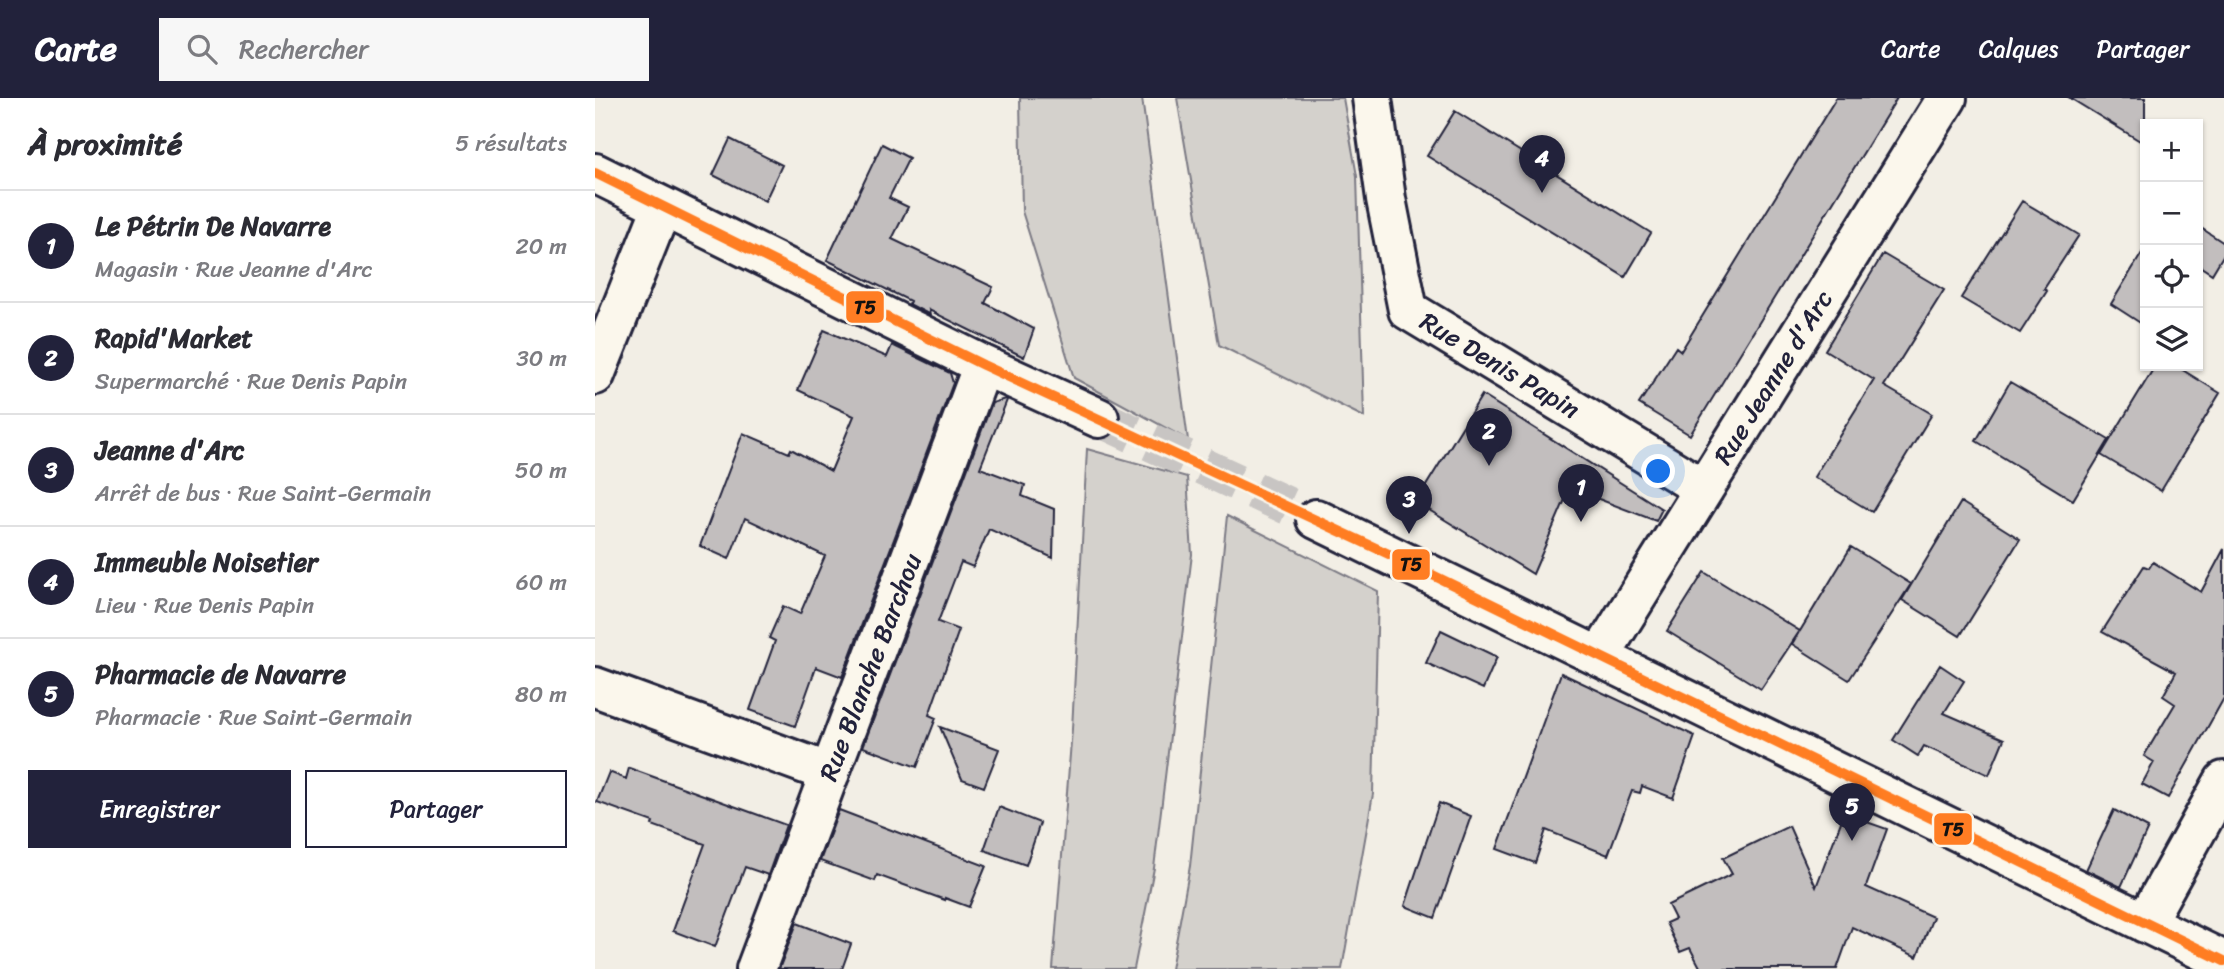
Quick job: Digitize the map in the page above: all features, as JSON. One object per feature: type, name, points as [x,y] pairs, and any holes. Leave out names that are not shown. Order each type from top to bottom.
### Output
[{"type":"street","name":"Rue Jeanne d'Arc","points":[[1599,656],[1947,98]]},
{"type":"street","name":"Rue Denis Papin","points":[[1373,99],[1386,199],[1408,310],[1704,489]]},
{"type":"street","points":[[595,173],[983,365],[1099,418]]},
{"type":"street","points":[[595,375],[663,207]]},
{"type":"street","name":"Rue Blanche Barchou","points":[[756,969],[983,365]]},
{"type":"street","points":[[1316,519],[2224,961]]},
{"type":"street","points":[[595,687],[830,773]]},
{"type":"street","points":[[2145,923],[2224,781]]},
{"type":"shaded area","points":[[1020,98],[1142,98],[1188,440],[1074,378],[1022,211]]},
{"type":"shaded area","points":[[1177,98],[1343,98],[1357,176],[1364,417],[1219,345]]},
{"type":"shaded area","points":[[1087,449],[1187,477],[1192,554],[1154,868],[1134,969],[1053,969],[1072,729]]},
{"type":"shaded area","points":[[1227,516],[1378,591],[1373,794],[1342,969],[1171,969],[1190,866]]},
{"type":"building","points":[[1836,98],[1897,98],[1690,435],[1639,404],[1676,347],[1681,351]]},
{"type":"building","points":[[2070,98],[2145,98],[2145,119],[2140,119],[2140,141]]},
{"type":"building","points":[[1455,111],[1651,233],[1625,277],[1427,156]]},
{"type":"building","points":[[730,139],[782,165],[765,201],[713,175]]},
{"type":"building","points":[[882,144],[909,158],[889,198],[908,207],[892,239],[993,287],[985,303],[1034,329],[1024,357],[929,310],[930,315],[909,304],[910,301],[827,260]]},
{"type":"building","points":[[2022,201],[2079,235],[2044,289],[2047,291],[2020,333],[1961,298]]},
{"type":"building","points":[[2203,229],[2224,243],[2224,254],[2212,274],[2203,268]]},
{"type":"building","points":[[1883,254],[1944,290],[1884,386],[1932,414],[1872,512],[1814,477],[1874,380],[1825,350]]},
{"type":"building","points":[[2140,256],[2140,323],[2111,304]]},
{"type":"building","points":[[824,330],[887,357],[892,345],[950,373],[953,383],[842,677],[816,667],[795,726],[750,710],[775,641],[769,638],[783,606],[800,614],[825,556],[745,518],[729,559],[700,546],[743,433],[789,453],[791,449],[831,471],[854,416],[798,390]]},
{"type":"building","points":[[2152,371],[2184,371],[2220,393],[2161,491],[2101,455]]},
{"type":"building","points":[[2010,382],[2109,440],[2073,500],[1976,441]]},
{"type":"building","points":[[1482,395],[1662,509],[1656,521],[1570,488],[1533,574],[1416,502]]},
{"type":"building","points":[[1007,400],[980,468],[1025,485],[1022,496],[1054,509],[1053,558],[989,529],[973,567],[961,562],[938,622],[959,630],[929,715],[936,718],[917,767],[863,747],[992,403]]},
{"type":"building","points":[[1961,502],[2020,539],[1960,636],[1902,600]]},
{"type":"building","points":[[1851,547],[1911,584],[1849,680],[1792,644],[1799,632],[1761,689],[1667,631],[1704,572],[1800,631]]},
{"type":"building","points":[[2224,549],[2224,698],[2168,798],[2142,784],[2154,762],[2144,756],[2175,704],[2163,696],[2176,672],[2102,632],[2144,566],[2149,568],[2153,562],[2201,592]]},
{"type":"building","points":[[1441,630],[1497,657],[1483,689],[1426,663]]},
{"type":"building","points":[[1940,665],[1964,681],[1944,713],[2004,739],[1989,775],[1924,746],[1918,756],[1893,740]]},
{"type":"building","points":[[1561,673],[1695,736],[1673,798],[1642,786],[1640,793],[1632,791],[1608,855],[1546,830],[1535,863],[1497,849]]},
{"type":"building","points":[[940,727],[999,749],[984,787],[962,779]]},
{"type":"building","points":[[629,768],[786,825],[768,875],[745,867],[715,947],[673,931],[705,844],[597,802],[609,772],[626,779]]},
{"type":"building","points":[[1439,803],[1471,816],[1435,918],[1405,906]]},
{"type":"building","points":[[999,807],[1040,823],[1026,865],[984,850]]},
{"type":"building","points":[[839,810],[986,866],[969,907],[877,875],[875,881],[820,861]]},
{"type":"building","points":[[2114,810],[2148,828],[2121,887],[2086,870]]},
{"type":"building","points":[[1844,814],[1887,829],[1866,887],[1933,917],[1917,957],[1852,927],[1837,969],[1701,969],[1690,948],[1680,952],[1666,923],[1675,919],[1668,905],[1732,874],[1723,858],[1789,826],[1816,887]]},
{"type":"building","points":[[797,923],[851,944],[842,969],[779,969]]},
{"type":"tunnel","points":[[1099,418],[1316,519]]},
{"type":"transit line","name":"T5","points":[[595,173],[983,365],[1408,563],[2224,961]]},
{"type":"place","name":"Immeuble Noisetier","points":[[1542,193]]},
{"type":"place","name":"Rapid'Market","points":[[1489,466]]},
{"type":"place","name":"Le Pétrin De Navarre","points":[[1581,522]]},
{"type":"place","name":"Jeanne d'Arc","points":[[1409,534]]},
{"type":"place","name":"Pharmacie de Navarre","points":[[1852,841]]}]
